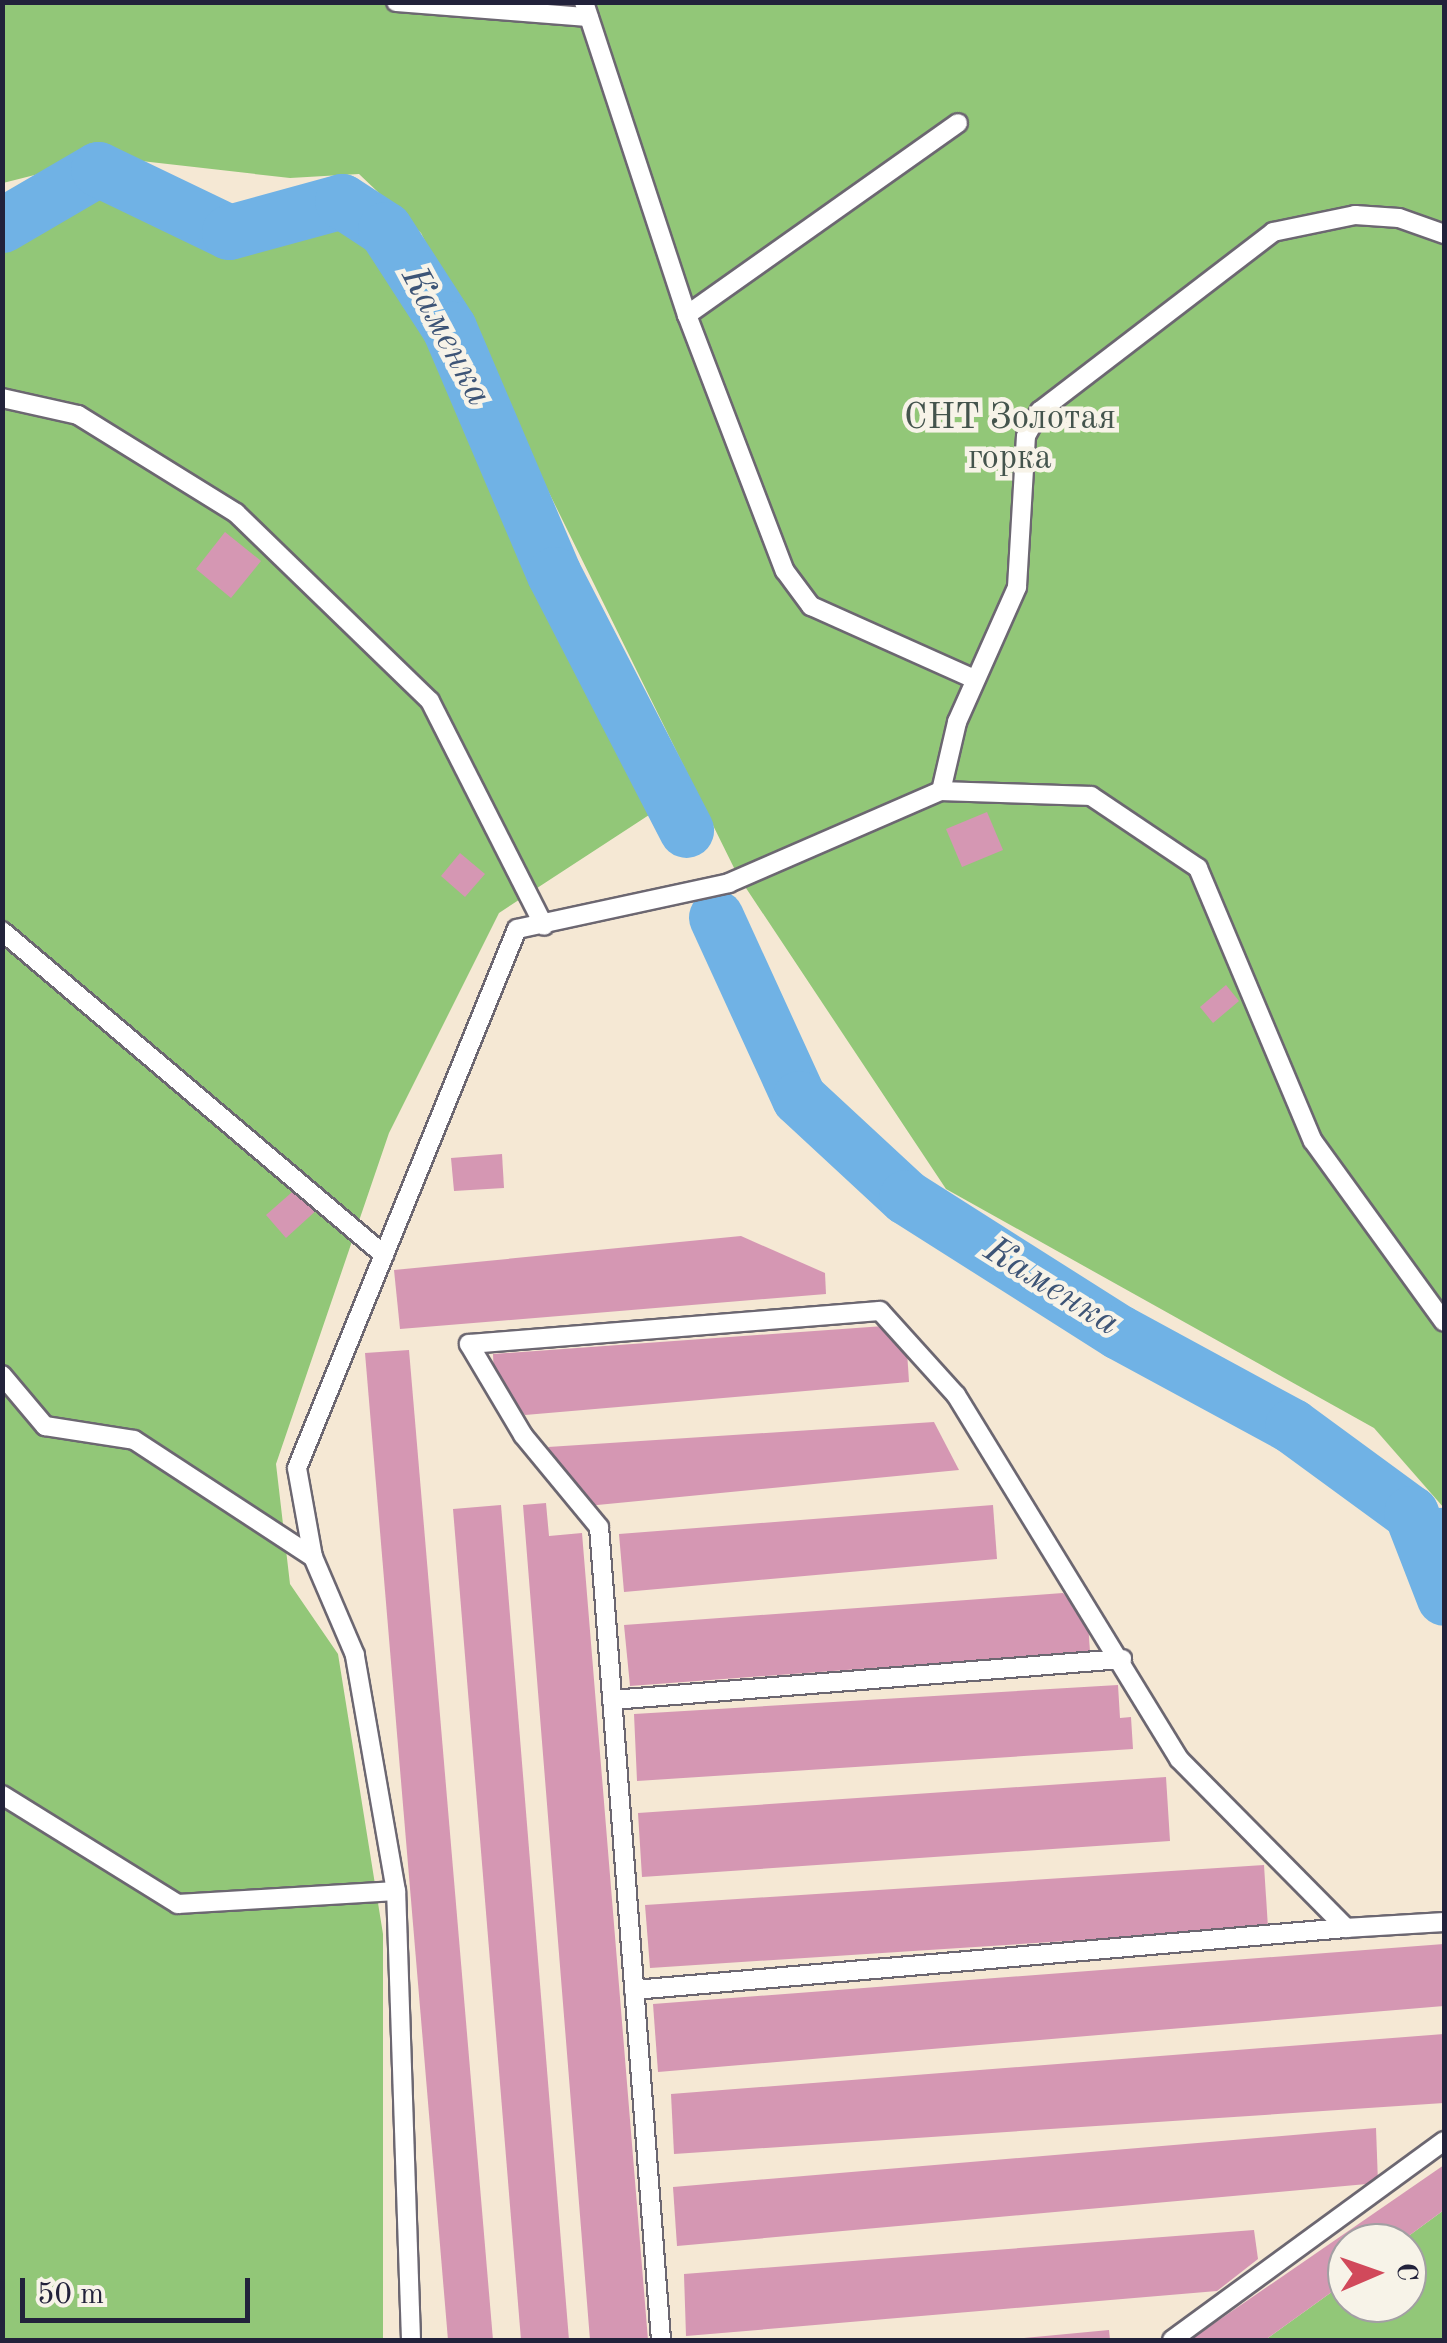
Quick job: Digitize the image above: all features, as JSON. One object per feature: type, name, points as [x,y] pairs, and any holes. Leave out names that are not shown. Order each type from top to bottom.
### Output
[{"type":"lane","points":[[396,2],[586,10],[760,520],[811,606],[974,680]]},
{"type":"lane","points":[[687,315],[958,123]]},
{"type":"lane","points":[[941,791],[974,680],[1017,587],[1028,499],[1026,436],[1040,412],[1272,232],[1356,214],[1399,218],[1444,234]]},
{"type":"lane","points":[[2,398],[78,415],[236,514],[430,701],[544,926]]},
{"type":"lane","points":[[411,2340],[396,1891],[355,1655],[313,1557],[297,1468],[517,929],[729,883],[941,791],[1091,796],[1198,868],[1313,1141],[1444,1322]]},
{"type":"lane","points":[[2,931],[384,1255]]},
{"type":"lane","points":[[661,2340],[599,1527],[524,1435],[469,1344],[880,1311],[956,1396],[1061,1571],[1122,1659],[1179,1759],[1346,1928]]},
{"type":"lane","points":[[2,1375],[45,1426],[134,1440],[313,1557]]},
{"type":"lane","points":[[612,1700],[1122,1659]]},
{"type":"lane","points":[[2,1795],[178,1904],[396,1891]]},
{"type":"lane","points":[[634,1990],[1444,1922]]},
{"type":"lane","points":[[1172,2340],[1444,2141]]},
{"type":"green space","name":"СНТ Золотая горка","points":[[2,3],[1444,3],[1444,1508],[1374,1428],[946,1189],[738,876],[421,233],[359,174],[290,178],[106,157],[3,183]]},
{"type":"green space","points":[[101,185],[237,248],[341,215],[380,245],[439,344],[536,578],[649,815],[499,913],[389,1133],[276,1464],[290,1584],[338,1654],[383,1934],[383,2340],[3,2340],[2,241],[23,236]]},
{"type":"green space","points":[[1444,2210],[1444,2340],[1265,2340],[1327,2295],[1327,2323],[1427,2323],[1426,2223]]},
{"type":"building","points":[[225,532],[261,561],[231,598],[196,569]]},
{"type":"building","points":[[987,812],[1003,850],[962,867],[946,829]]},
{"type":"building","points":[[460,853],[485,874],[465,897],[441,876]]},
{"type":"building","points":[[1226,985],[1239,1001],[1213,1023],[1200,1007]]},
{"type":"building","points":[[502,1154],[504,1188],[454,1191],[451,1158]]},
{"type":"building","points":[[299,1186],[319,1208],[286,1238],[266,1215]]},
{"type":"building","points":[[741,1236],[825,1273],[826,1294],[400,1329],[394,1270]]},
{"type":"building","points":[[884,1326],[907,1351],[909,1382],[525,1415],[494,1378],[493,1354]]},
{"type":"building","points":[[409,1350],[493,2340],[448,2340],[365,1353]]},
{"type":"building","points":[[934,1422],[959,1470],[587,1506],[548,1447]]},
{"type":"building","points":[[546,1503],[549,1536],[582,1533],[648,2340],[590,2340],[523,1505]]},
{"type":"building","points":[[501,1505],[569,2340],[521,2340],[453,1509]]},
{"type":"building","points":[[993,1505],[997,1559],[624,1592],[619,1534]]},
{"type":"building","points":[[1063,1593],[1088,1622],[1090,1652],[630,1686],[624,1625]]},
{"type":"building","points":[[1118,1685],[1120,1718],[1131,1717],[1133,1749],[637,1781],[634,1714]]},
{"type":"building","points":[[1166,1777],[1170,1841],[642,1877],[638,1813]]},
{"type":"building","points":[[1264,1865],[1268,1928],[650,1968],[645,1905]]},
{"type":"building","points":[[1444,1944],[1444,2006],[658,2072],[653,2004]]},
{"type":"building","points":[[1444,2034],[1444,2103],[674,2154],[671,2094]]},
{"type":"building","points":[[1376,2128],[1378,2183],[677,2246],[673,2187]]},
{"type":"building","points":[[1444,2165],[1444,2210],[1426,2223],[1360,2223]]},
{"type":"building","points":[[1254,2230],[1258,2259],[1217,2291],[686,2336],[684,2274]]},
{"type":"building","points":[[1327,2246],[1327,2295],[1265,2340],[1190,2340]]},
{"type":"building","points":[[1109,2330],[1110,2340],[1024,2338]]},
{"type":"waterway","name":"Каменка","points":[[2,225],[98,169],[229,232],[342,201],[385,229],[449,328],[554,574],[686,830]]},
{"type":"waterway","name":"Каменка","points":[[716,917],[799,1098],[906,1197],[1119,1332],[1292,1426],[1411,1513],[1444,1598]]},
{"type":"waterway","points":[[1411,1513],[1444,1512]]}]
